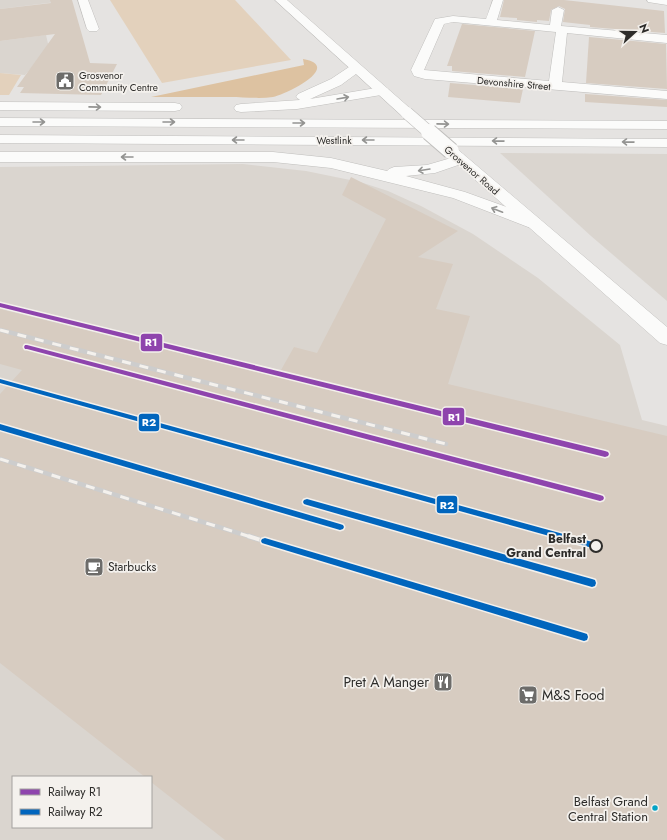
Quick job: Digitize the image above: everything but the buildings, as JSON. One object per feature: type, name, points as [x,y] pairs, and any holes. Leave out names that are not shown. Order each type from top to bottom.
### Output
[{"type":"main road","points":[[83,0],[93,29]]},
{"type":"main road","name":"Grosvenor Road","points":[[280,0],[534,224],[667,338]]},
{"type":"main road","points":[[498,0],[490,22],[559,29],[666,35]]},
{"type":"main road","points":[[652,0],[667,2]]},
{"type":"main road","points":[[555,86],[559,29],[558,10]]},
{"type":"main road","name":"Devonshire Street","points":[[490,22],[453,19],[439,21],[417,70],[419,73],[425,75],[667,95]]},
{"type":"main road","points":[[272,107],[309,94],[336,82],[356,68]]},
{"type":"main road","points":[[227,108],[272,107],[320,102],[382,91]]},
{"type":"main road","points":[[0,106],[189,107]]},
{"type":"main road","name":"Westlink","points":[[0,122],[667,125]]},
{"type":"main road","name":"Westlink","points":[[0,139],[667,143]]},
{"type":"main road","points":[[369,173],[414,171],[438,167],[458,160],[454,154]]},
{"type":"main road","points":[[0,157],[273,157],[331,164],[452,193],[534,224]]},
{"type":"shaded area","points":[[0,0],[72,0],[0,9]]},
{"type":"shaded area","points":[[110,0],[235,0],[291,60],[162,83]]},
{"type":"shaded area","points":[[46,35],[49,48],[25,75],[0,73],[0,41]]},
{"type":"shaded area","points":[[303,59],[314,63],[317,67],[315,73],[299,86],[273,97],[151,97],[304,65]]},
{"type":"shaded area","points":[[0,73],[21,75],[9,95],[0,95]]},
{"type":"shaded area","points":[[500,153],[667,154],[667,301],[591,236]]},
{"type":"shaded area","points":[[243,164],[306,171],[360,182],[388,191],[421,206],[473,234],[538,278],[620,345],[642,420],[667,426],[667,840],[0,840],[0,167]]},
{"type":"railway","points":[[0,305],[9,307]]},
{"type":"railway","points":[[5,306],[454,416]]},
{"type":"railway","points":[[0,330],[446,444]]},
{"type":"railway","points":[[0,381],[428,499]]},
{"type":"railway","points":[[0,459],[251,537]]},
{"type":"railway","points":[[248,536],[357,570],[402,582]]},
{"type":"rail line","name":"R1","points":[[0,305],[605,454]]},
{"type":"rail line","name":"R1","points":[[27,347],[600,498]]},
{"type":"rail line","name":"R2","points":[[0,381],[596,546]]},
{"type":"rail line","name":"R2","points":[[0,427],[340,527]]},
{"type":"rail line","name":"R2","points":[[307,502],[592,583]]},
{"type":"rail line","name":"R2","points":[[265,541],[584,637]]},
{"type":"place","name":"Grosvenor Community Centre","points":[[65,81]]},
{"type":"place","name":"Belfast Grand Central","points":[[596,546]]},
{"type":"place","name":"Starbucks","points":[[94,567]]},
{"type":"place","name":"Pret A Manger","points":[[443,682]]},
{"type":"place","name":"M&S Food","points":[[528,695]]},
{"type":"place","name":"Belfast Grand Central Station","points":[[655,808]]}]
